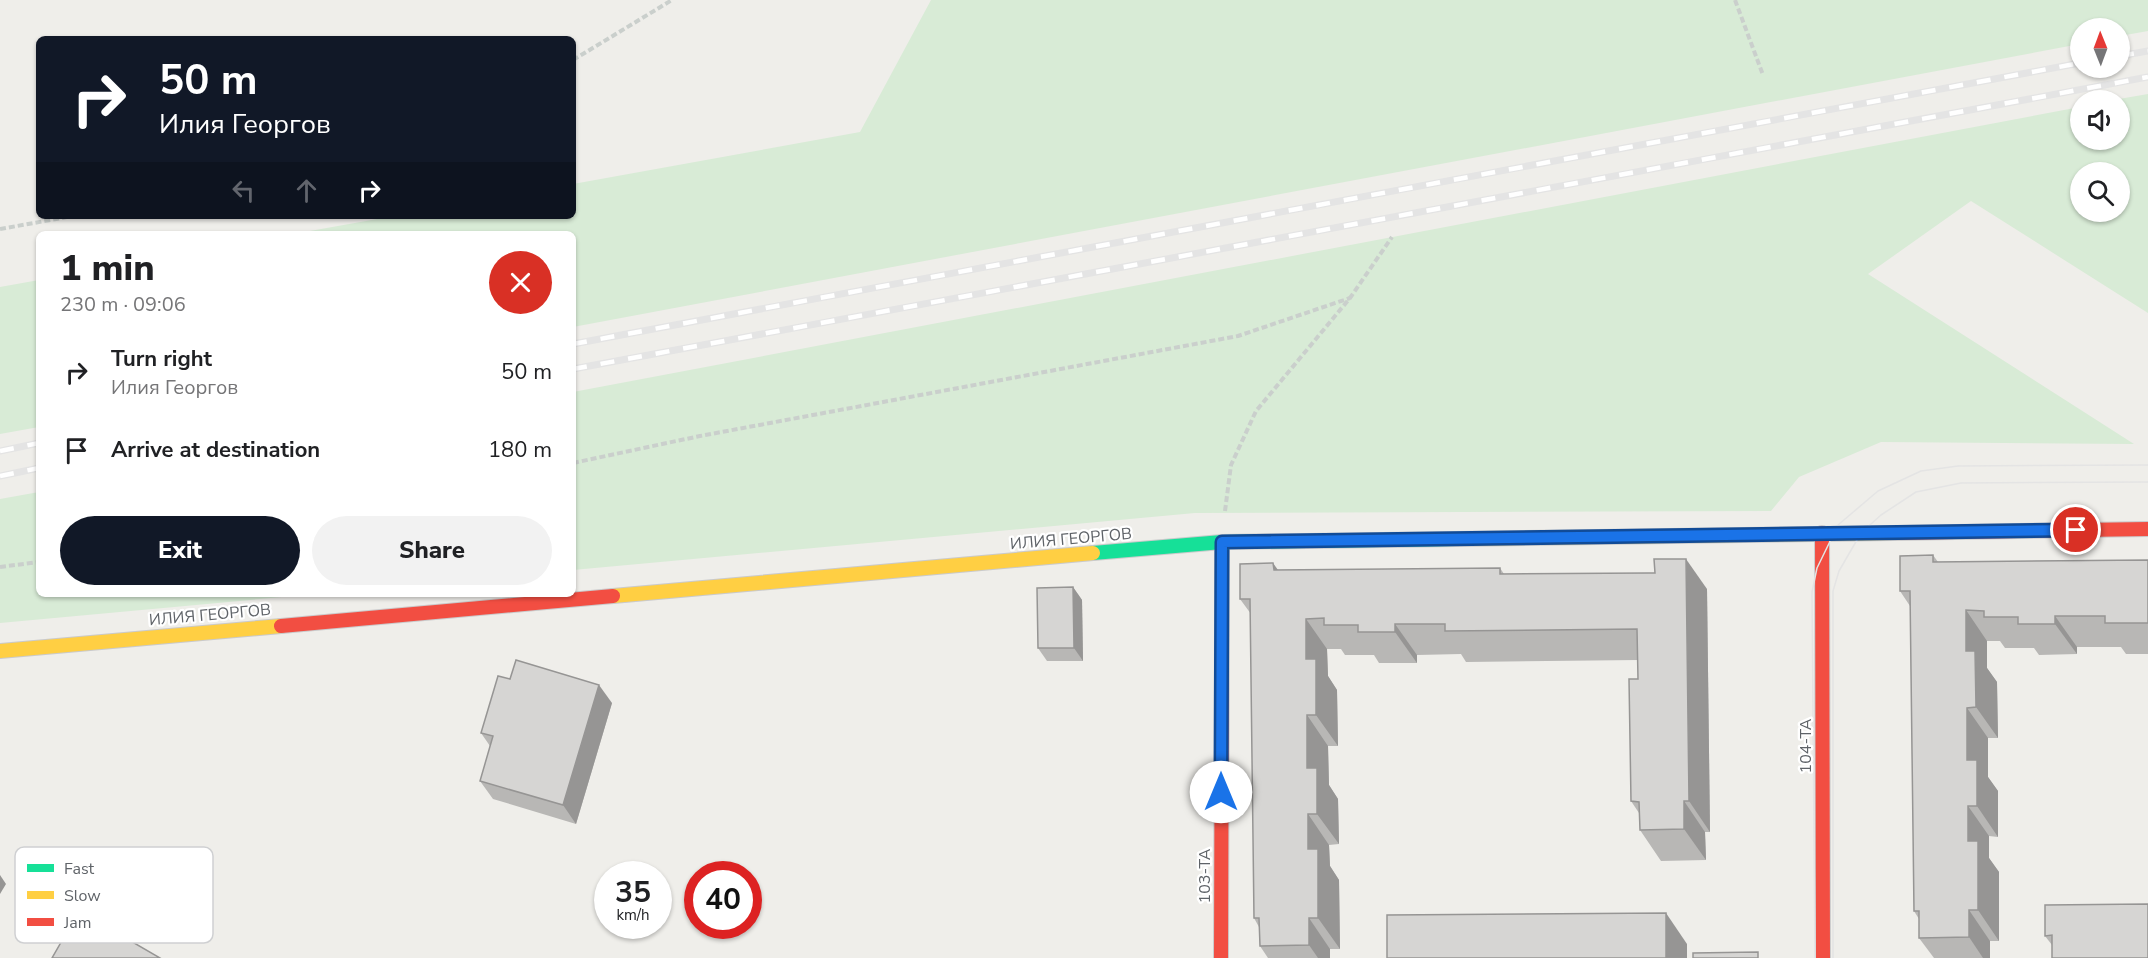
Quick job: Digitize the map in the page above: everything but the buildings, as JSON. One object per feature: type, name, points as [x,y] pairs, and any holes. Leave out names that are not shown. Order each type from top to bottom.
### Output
[{"type":"street","name":"ИЛИЯ ГЕОРГОВ","points":[[0,651],[1222,542],[2148,529]]},
{"type":"street","name":"104-ТА","points":[[1822,533],[1823,958]]},
{"type":"street","name":"103-ТА","points":[[1221,958],[1222,542]]},
{"type":"path","points":[[576,58],[672,0]]},
{"type":"path","points":[[1735,0],[1763,75]]},
{"type":"path","points":[[0,229],[56,219]]},
{"type":"path","points":[[1222,542],[1231,465],[1256,411],[1350,298],[1392,237]]},
{"type":"path","points":[[576,462],[711,434],[1238,336],[1350,298]]},
{"type":"path","points":[[0,567],[36,562]]},
{"type":"green space","points":[[931,0],[2148,0],[2148,31],[2130,34],[2130,18],[2070,18],[2070,46],[576,326],[576,231],[310,231],[377,219],[576,219],[576,183],[860,132]]},
{"type":"green space","points":[[2148,94],[2148,313],[1971,201],[1868,274],[2134,444],[1881,442],[1799,477],[1771,511],[1195,513],[576,570],[576,391],[2070,109],[2070,150],[2130,150],[2130,97]]},
{"type":"green space","points":[[36,281],[36,428],[0,434],[0,287]]},
{"type":"green space","points":[[36,493],[36,597],[282,597],[0,623],[0,499]]},
{"type":"tram line","points":[[1815,958],[1812,592],[1817,568],[1838,525],[1878,491],[1921,471],[1958,466],[2148,465]]},
{"type":"tram line","points":[[1833,958],[1833,591],[1839,571],[1861,533],[1881,515],[1916,492],[1961,483],[2148,482]]},
{"type":"railway","points":[[2130,54],[2148,51]]},
{"type":"railway","points":[[576,343],[2070,65]]},
{"type":"railway","points":[[576,368],[2148,77]]},
{"type":"railway","points":[[0,451],[36,444]]},
{"type":"railway","points":[[0,476],[36,469]]},
{"type":"traffic: fast","points":[[1093,553],[1222,542],[1456,539]]},
{"type":"traffic: fast","points":[[1222,542],[1222,631]]},
{"type":"traffic: slow","points":[[1456,539],[1893,533]]},
{"type":"traffic: slow","points":[[613,596],[1093,553]]},
{"type":"traffic: slow","points":[[0,651],[281,626]]},
{"type":"traffic: jam","points":[[1893,533],[2148,529]]},
{"type":"traffic: jam","points":[[1822,533],[1823,958]]},
{"type":"traffic: jam","points":[[281,626],[613,596]]},
{"type":"traffic: jam","points":[[1221,958],[1222,631]]},
{"type":"route","points":[[1221,792],[1222,542],[2076,530]]}]
